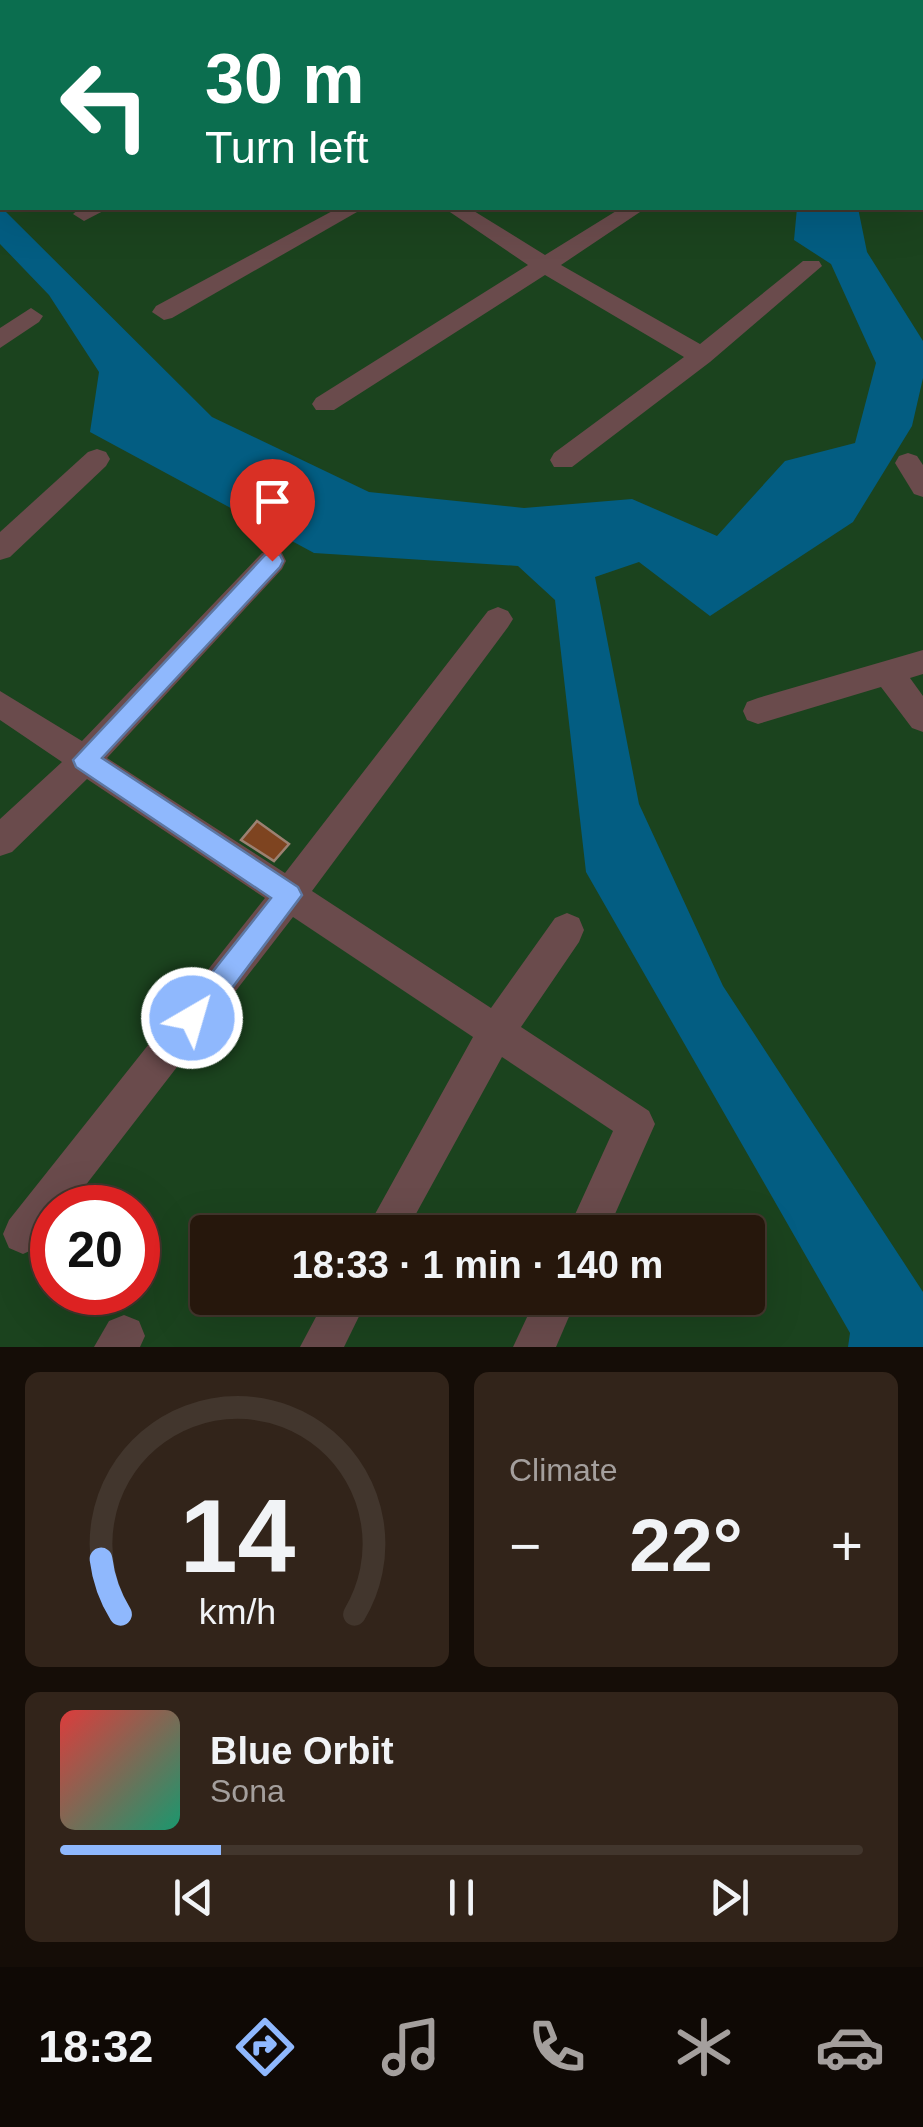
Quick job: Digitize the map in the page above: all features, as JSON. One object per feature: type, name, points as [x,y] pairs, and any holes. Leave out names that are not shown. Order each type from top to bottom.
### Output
[{"type":"street","points":[[164,312],[349,210]]},
{"type":"street","points":[[459,210],[546,266],[701,356]]},
{"type":"street","points":[[324,404],[632,210]]},
{"type":"street","points":[[563,460],[701,356],[811,266]]},
{"type":"street","points":[[0,340],[31,316]]},
{"type":"street","points":[[0,549],[97,459]]},
{"type":"street","points":[[908,464],[923,487]]},
{"type":"street","points":[[0,841],[84,760],[272,561]]},
{"type":"street","points":[[23,1234],[498,620]]},
{"type":"street","points":[[758,711],[923,662]]},
{"type":"street","points":[[888,673],[923,719]]},
{"type":"street","points":[[0,704],[636,1124],[594,1215]]},
{"type":"street","points":[[394,1215],[496,1032],[567,930]]},
{"type":"street","points":[[321,1347],[339,1315]]},
{"type":"street","points":[[534,1347],[549,1315]]},
{"type":"green space","points":[[0,210],[923,210],[923,1347],[0,1347]]},
{"type":"water","points":[[0,210],[4,210],[212,417],[369,492],[524,508],[632,499],[717,536],[785,461],[855,443],[876,363],[831,264],[794,240],[797,210],[858,210],[867,252],[923,341],[923,378],[912,426],[853,522],[710,616],[639,562],[595,577],[639,804],[723,986],[923,1292],[923,1347],[848,1347],[850,1333],[586,872],[555,600],[518,566],[314,553],[90,432],[99,372],[49,295],[0,244]]},
{"type":"building","points":[[257,821],[289,844],[274,861],[241,840]]},
{"type":"route","points":[[192,1018],[289,895],[84,760],[272,561]]}]
